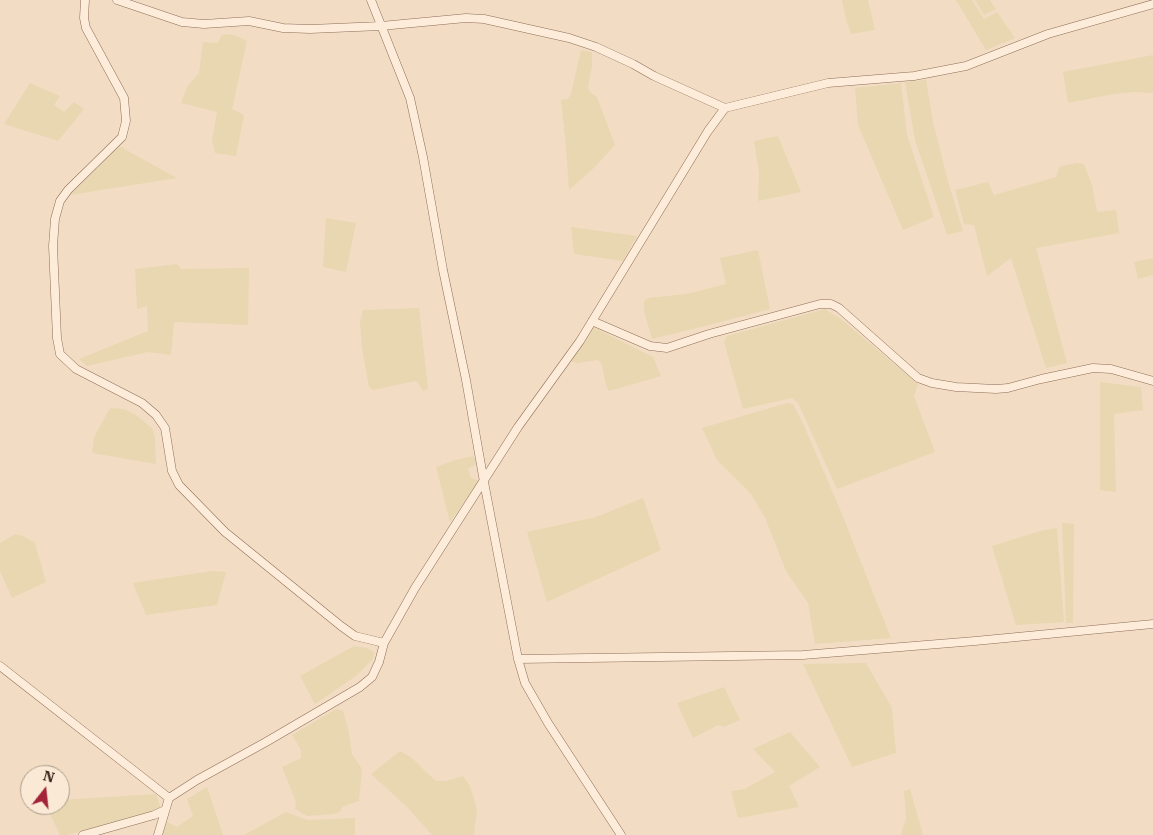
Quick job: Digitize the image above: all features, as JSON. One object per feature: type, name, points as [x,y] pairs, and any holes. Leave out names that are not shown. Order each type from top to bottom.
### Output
[{"type":"street","points":[[84,0],[86,28],[124,98],[126,121],[122,137],[68,190],[60,201],[55,219],[53,246],[57,338],[60,354],[76,369],[142,403],[156,415],[166,428],[172,471],[179,485],[225,532],[340,626],[355,636],[384,643]]},
{"type":"street","points":[[117,0],[182,22],[204,24],[249,21],[283,28],[310,29],[381,26],[466,18],[484,19],[569,38],[596,47],[654,76],[726,108],[828,83],[914,76],[966,66],[1048,34],[1153,4]]},
{"type":"street","points":[[371,0],[410,98],[466,380],[518,659],[525,684],[548,723],[621,835]]},
{"type":"street","points":[[158,835],[169,798],[360,687],[372,677],[379,662],[384,643],[415,588],[518,427],[580,341],[708,131],[726,108]]},
{"type":"street","points":[[592,321],[650,346],[667,348],[755,321],[820,304],[831,304],[839,308],[918,378],[932,383],[996,389],[1008,388],[1093,368],[1111,369],[1153,381]]},
{"type":"street","points":[[518,659],[803,655],[975,642],[1153,624]]},
{"type":"street","points":[[0,666],[169,798]]},
{"type":"street","points":[[83,835],[166,810]]},
{"type":"shaded area","points":[[842,0],[868,0],[875,30],[851,34]]},
{"type":"shaded area","points":[[956,0],[972,0],[984,19],[997,12],[1015,38],[986,50]]},
{"type":"shaded area","points":[[975,0],[990,0],[996,9],[984,15]]},
{"type":"shaded area","points":[[224,34],[234,35],[247,41],[232,109],[244,115],[236,156],[215,153],[212,141],[217,112],[181,103],[187,87],[199,73],[203,42],[218,43]]},
{"type":"shaded area","points":[[581,50],[592,52],[592,67],[588,87],[590,92],[597,97],[615,145],[595,167],[569,190],[561,100],[568,99],[571,94]]},
{"type":"shaded area","points":[[1153,55],[1153,93],[1114,94],[1068,103],[1063,72]]},
{"type":"shaded area","points":[[926,80],[933,122],[963,231],[947,235],[915,140],[905,82]]},
{"type":"shaded area","points":[[30,83],[60,96],[54,105],[64,112],[74,102],[84,109],[58,141],[4,124]]},
{"type":"shaded area","points":[[901,83],[907,135],[934,217],[903,230],[858,125],[855,88]]},
{"type":"shaded area","points":[[778,136],[801,192],[758,201],[759,173],[754,141]]},
{"type":"shaded area","points":[[119,146],[177,178],[70,195]]},
{"type":"shaded area","points":[[1077,163],[1084,164],[1092,185],[1097,212],[1116,210],[1119,233],[1036,248],[1067,363],[1046,368],[1011,258],[987,276],[974,225],[964,224],[955,190],[988,182],[994,195],[1056,177],[1061,166]]},
{"type":"shaded area","points":[[326,218],[356,223],[346,272],[323,267]]},
{"type":"shaded area","points":[[571,227],[637,236],[623,261],[574,254]]},
{"type":"shaded area","points":[[758,250],[770,309],[652,339],[644,311],[644,301],[648,298],[686,294],[726,284],[720,258]]},
{"type":"shaded area","points":[[1153,258],[1153,275],[1138,279],[1134,262]]},
{"type":"shaded area","points":[[177,264],[181,269],[249,268],[248,325],[174,322],[171,355],[148,352],[87,366],[79,359],[148,331],[147,306],[137,309],[135,269]]},
{"type":"shaded area","points":[[419,308],[428,389],[423,391],[415,381],[373,390],[369,387],[362,348],[360,321],[363,310]]},
{"type":"shaded area","points":[[825,309],[841,319],[918,384],[914,396],[935,452],[837,489],[798,403],[792,398],[743,409],[724,342],[727,336]]},
{"type":"shaded area","points":[[593,327],[653,357],[661,376],[609,391],[602,365],[598,360],[577,363],[571,361]]},
{"type":"shaded area","points":[[1100,382],[1141,387],[1143,410],[1114,414],[1116,492],[1100,490]]},
{"type":"shaded area","points":[[787,403],[793,404],[803,423],[891,638],[815,644],[808,603],[786,571],[765,518],[751,494],[717,460],[702,428]]},
{"type":"shaded area","points":[[110,408],[124,409],[136,415],[152,428],[155,438],[156,464],[92,453],[94,437]]},
{"type":"shaded area","points":[[474,456],[476,464],[468,469],[471,478],[479,481],[450,522],[436,467]]},
{"type":"shaded area","points":[[643,498],[661,550],[547,602],[527,532],[596,517]]},
{"type":"shaded area","points":[[1062,523],[1074,524],[1073,623],[1066,623]]},
{"type":"shaded area","points":[[1057,528],[1064,622],[1016,625],[992,546],[1040,531]]},
{"type":"shaded area","points":[[15,534],[35,543],[46,582],[12,598],[0,571],[0,543]]},
{"type":"shaded area","points":[[212,571],[226,572],[217,605],[146,615],[133,583]]},
{"type":"shaded area","points":[[354,646],[373,651],[373,659],[356,676],[315,704],[300,676]]},
{"type":"shaded area","points":[[866,663],[892,708],[896,753],[852,767],[803,664]]},
{"type":"shaded area","points":[[724,687],[740,720],[724,727],[718,725],[693,738],[677,703]]},
{"type":"shaded area","points":[[336,709],[343,711],[352,754],[362,769],[359,801],[342,807],[340,812],[334,814],[307,816],[295,809],[296,802],[282,767],[301,758],[301,750],[292,735]]},
{"type":"shaded area","points":[[790,732],[820,767],[789,786],[799,807],[738,818],[731,791],[745,789],[775,772],[753,749]]},
{"type":"shaded area","points":[[400,751],[412,758],[436,781],[446,781],[463,776],[470,786],[477,810],[474,835],[432,835],[407,807],[371,774]]},
{"type":"shaded area","points":[[207,787],[223,835],[163,835],[167,822],[177,827],[193,816],[187,799]]},
{"type":"shaded area","points":[[910,789],[923,835],[901,835],[906,818],[904,791]]},
{"type":"shaded area","points":[[156,794],[161,809],[68,835],[60,835],[50,815],[70,815],[70,799]]},
{"type":"shaded area","points":[[286,812],[308,820],[355,818],[355,835],[244,835]]}]
